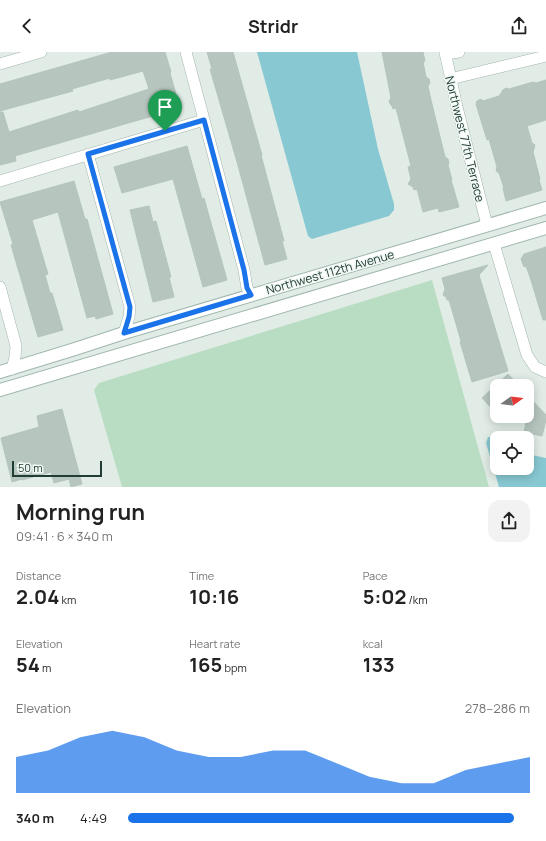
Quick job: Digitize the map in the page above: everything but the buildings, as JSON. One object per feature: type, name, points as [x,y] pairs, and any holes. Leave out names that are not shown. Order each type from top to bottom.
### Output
[{"type":"street","points":[[0,64],[41,52]]},
{"type":"street","points":[[186,52],[244,270],[247,288],[254,300],[271,310]]},
{"type":"street","points":[[445,53],[459,52]]},
{"type":"street","name":"Northwest 77th Terrace","points":[[445,53],[450,79],[487,226]]},
{"type":"street","points":[[450,79],[546,56]]},
{"type":"street","points":[[0,180],[204,120]]},
{"type":"street","points":[[88,154],[130,307],[129,317],[124,333]]},
{"type":"street","name":"Northwest 112th Avenue","points":[[6,371],[124,333],[546,208]]},
{"type":"street","name":"Northwest 112th Avenue","points":[[0,390],[546,228]]},
{"type":"street","points":[[494,244],[527,355],[536,367],[546,372]]},
{"type":"street","points":[[0,287],[16,351],[6,371]]},
{"type":"green space","points":[[432,280],[489,487],[122,487],[94,390],[99,383]]},
{"type":"water","points":[[257,52],[357,52],[378,149],[394,204],[394,210],[389,216],[312,239],[308,236]]},
{"type":"water","points":[[488,437],[490,437],[490,457],[486,443]]},
{"type":"water","points":[[534,455],[546,458],[546,487],[499,487],[495,475],[534,475]]},
{"type":"route","points":[[204,120],[244,270],[247,288],[251,295],[124,333],[129,317],[130,307],[88,154],[165,131],[204,120]]}]
